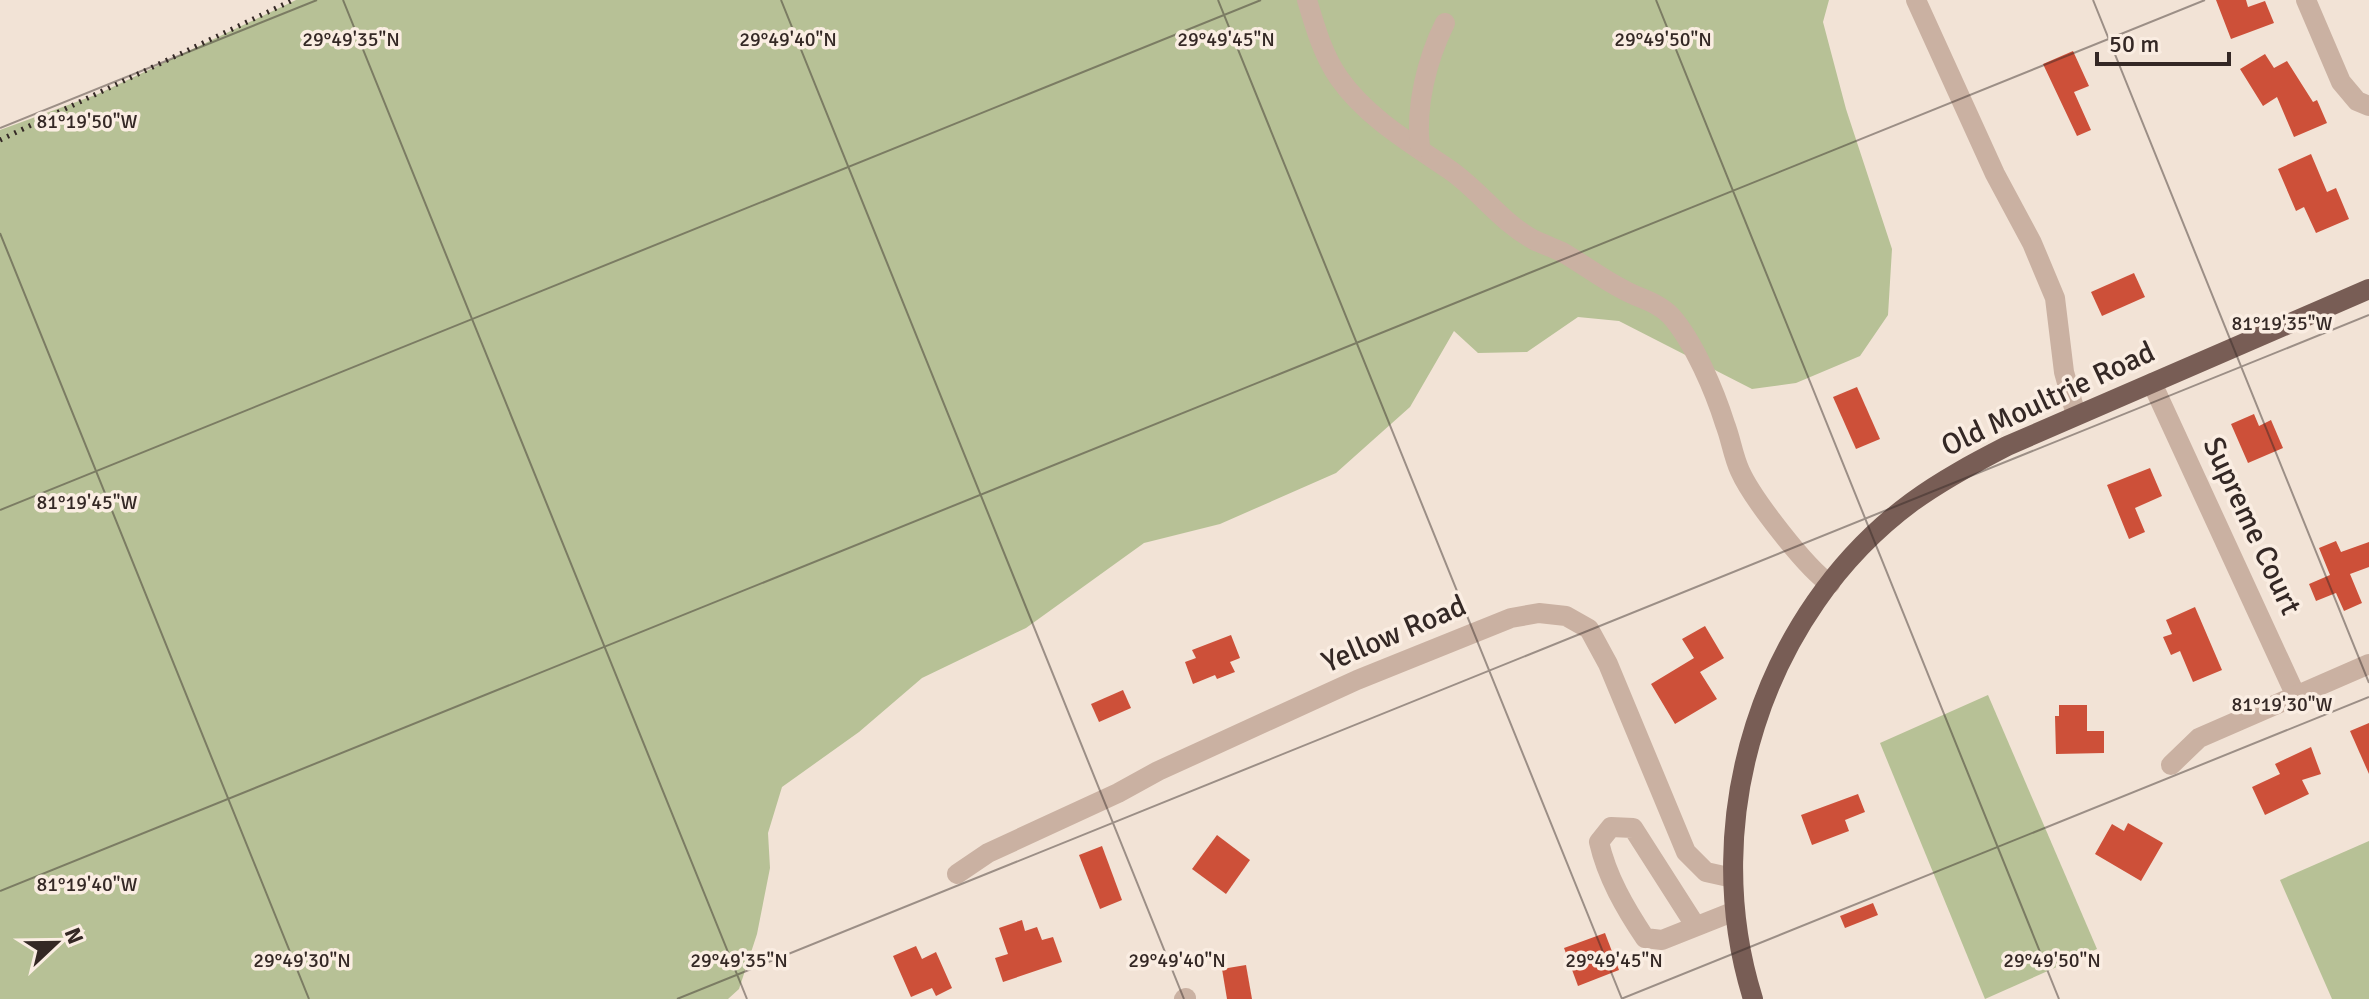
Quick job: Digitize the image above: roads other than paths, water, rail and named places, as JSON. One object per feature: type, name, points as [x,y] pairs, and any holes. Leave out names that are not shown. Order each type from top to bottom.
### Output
[{"type":"main road","name":"Old Moultrie Road","points":[[1753,999],[1735,911],[1733,878],[1738,793],[1758,715],[1774,675],[1830,584],[1857,552],[1912,502],[1953,474],[2076,415],[2369,289]]},
{"type":"street","points":[[1307,0],[1316,32],[1340,79],[1397,135],[1420,147],[1433,161],[1451,171],[1503,219],[1625,291],[1658,305],[1672,317],[1709,384],[1740,472],[1788,541],[1830,584]]},
{"type":"street","points":[[1916,0],[1995,174],[2032,243],[2055,298],[2064,372],[2076,415]]},
{"type":"street","points":[[2306,0],[2341,82],[2357,101],[2369,106]]},
{"type":"street","points":[[1420,147],[1421,102],[1430,62],[1445,23]]},
{"type":"street","name":"Supreme Court","points":[[2152,383],[2296,696]]},
{"type":"street","name":"Yellow Road","points":[[957,874],[988,853],[1357,680],[1511,618],[1539,613],[1566,616],[1589,629],[1608,664],[1686,852],[1706,872],[1733,878]]},
{"type":"street","points":[[2171,765],[2199,738],[2369,664]]},
{"type":"street","points":[[1695,925],[1633,828],[1611,827],[1599,842],[1604,864],[1630,916],[1645,938],[1662,940],[1735,911]]},
{"type":"railway","points":[[0,140],[293,0]]}]
